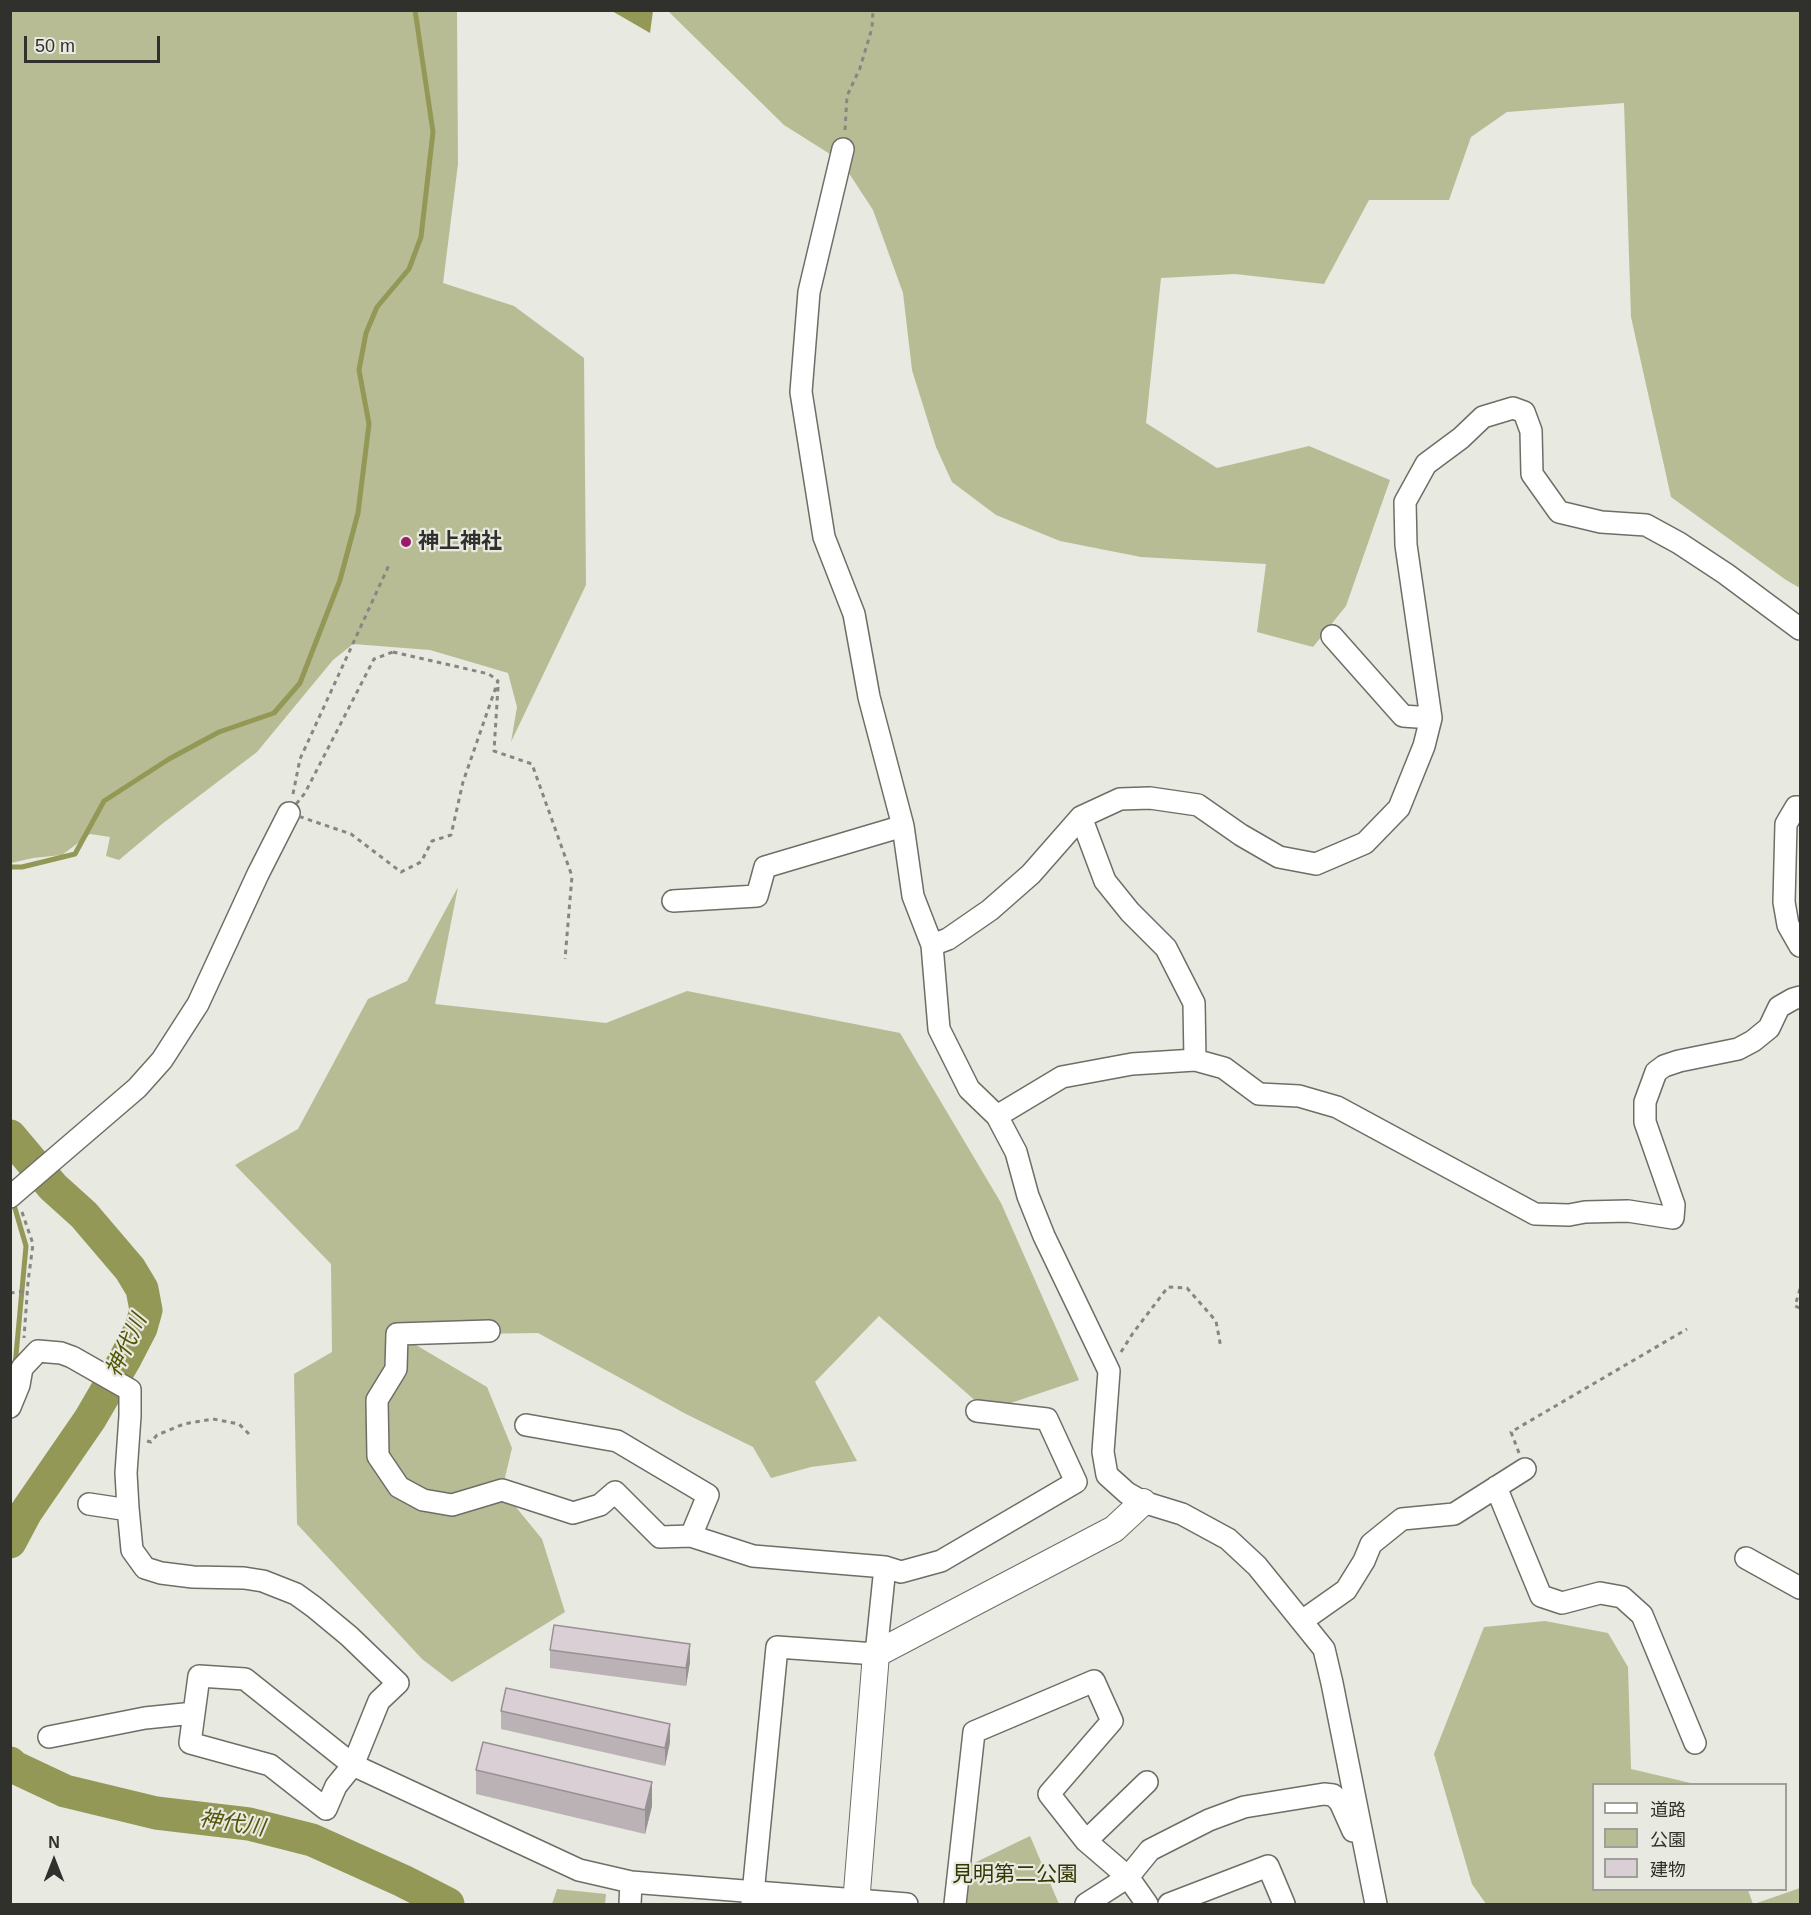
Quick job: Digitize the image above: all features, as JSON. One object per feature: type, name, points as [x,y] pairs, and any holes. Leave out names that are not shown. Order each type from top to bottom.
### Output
[{"type":"street","points":[[843,149],[809,292],[801,392],[824,537],[854,614],[869,697],[903,826],[913,896],[932,945],[939,1029],[969,1089],[997,1116],[1016,1152],[1028,1196],[1044,1236],[1109,1371],[1103,1452],[1107,1475],[1127,1493],[1143,1502],[1182,1514],[1228,1539],[1257,1566],[1324,1649],[1376,1905]]},
{"type":"street","points":[[932,945],[948,939],[990,910],[1031,874],[1081,817],[1120,799],[1150,798],[1198,805],[1241,835],[1279,857],[1316,864],[1365,843],[1399,808],[1424,746],[1431,718],[1406,545],[1405,502],[1426,464],[1461,438],[1483,417],[1513,408],[1524,412],[1531,431],[1532,474],[1559,512],[1601,522],[1646,525],[1726,573],[1800,629]]},
{"type":"street","points":[[1332,636],[1403,716],[1431,718]]},
{"type":"street","points":[[1800,807],[1796,807],[1786,824],[1784,902],[1788,925],[1800,946]]},
{"type":"street","points":[[18,1191],[137,1088],[168,1051],[198,1004],[289,813]]},
{"type":"street","points":[[1081,817],[1105,881],[1130,912],[1166,948],[1194,1004],[1195,1060]]},
{"type":"street","points":[[673,901],[757,896],[765,867],[903,826]]},
{"type":"street","points":[[997,1116],[1062,1077],[1132,1064],[1195,1060],[1224,1068],[1259,1094],[1299,1096],[1337,1107],[1535,1214],[1569,1215],[1585,1212],[1628,1211],[1673,1218],[1674,1205],[1645,1122],[1645,1102],[1656,1072],[1679,1060],[1738,1049],[1746,1045],[1769,1028],[1779,1007],[1800,997]]},
{"type":"street","points":[[489,1331],[398,1335],[396,1369],[377,1400],[378,1456],[399,1487],[423,1500],[452,1505],[502,1490],[573,1514],[600,1505],[615,1492],[660,1537],[691,1536],[753,1556],[885,1567],[901,1572],[941,1561],[1076,1482],[1047,1419],[977,1411]]},
{"type":"street","points":[[10,1407],[19,1385],[22,1368],[38,1351],[61,1353],[130,1390],[126,1473],[128,1508],[132,1550],[145,1568],[160,1573],[193,1577],[244,1578],[263,1581],[296,1594],[349,1636],[398,1683],[379,1701],[353,1765],[336,1786],[326,1809],[270,1765],[190,1743],[199,1676],[245,1679],[353,1765],[579,1870],[631,1882],[753,1898],[907,1905]]},
{"type":"street","points":[[526,1425],[617,1441],[708,1495],[691,1536]]},
{"type":"street","points":[[1302,1621],[1346,1590],[1364,1561],[1371,1544],[1402,1519],[1454,1514],[1525,1469]]},
{"type":"street","points":[[1496,1487],[1541,1596],[1562,1603],[1600,1593],[1622,1597],[1642,1615],[1695,1743]]},
{"type":"street","points":[[753,1898],[777,1647],[876,1654],[1114,1529],[1143,1502]]},
{"type":"street","points":[[89,1504],[128,1508]]},
{"type":"street","points":[[1746,1558],[1800,1588]]},
{"type":"street","points":[[856,1903],[885,1567]]},
{"type":"street","points":[[955,1905],[974,1732],[1094,1681],[1112,1721],[1049,1794],[1086,1841],[1128,1877],[1147,1905]]},
{"type":"street","points":[[49,1737],[145,1718],[194,1713]]},
{"type":"street","points":[[1086,1841],[1147,1782]]},
{"type":"street","points":[[1086,1905],[1128,1877],[1150,1850],[1209,1820],[1244,1807],[1324,1794],[1333,1795],[1340,1803],[1368,1862]]},
{"type":"street","points":[[1169,1905],[1268,1866],[1284,1905]]},
{"type":"street","points":[[630,1905],[631,1882]]},
{"type":"path","points":[[843,149],[848,96],[860,68],[872,28],[873,10]]},
{"type":"path","points":[[289,813],[300,759],[389,565]]},
{"type":"path","points":[[289,813],[305,793],[374,659],[393,652],[489,674],[498,681]]},
{"type":"path","points":[[289,813],[351,834],[401,872],[421,862],[432,841],[451,835],[463,782],[498,681]]},
{"type":"path","points":[[498,681],[494,751],[532,764],[572,876],[565,959]]},
{"type":"path","points":[[18,1191],[33,1244],[27,1291],[22,1368]]},
{"type":"path","points":[[1109,1371],[1132,1333],[1168,1287],[1187,1288],[1216,1321],[1221,1348]]},
{"type":"path","points":[[1800,1290],[1795,1306],[1800,1308]]},
{"type":"path","points":[[10,1293],[27,1291]]},
{"type":"path","points":[[1525,1469],[1511,1432],[1687,1329]]},
{"type":"path","points":[[129,1436],[151,1442],[157,1436],[184,1424],[213,1419],[239,1424],[250,1435]]},
{"type":"green space","points":[[10,11],[457,11],[458,164],[443,283],[514,306],[584,358],[586,585],[511,742],[517,707],[508,673],[430,650],[353,644],[333,660],[257,752],[162,824],[119,860],[106,856],[110,837],[90,834],[62,855],[11,863]]},
{"type":"green space","points":[[668,11],[1800,11],[1800,588],[1671,497],[1631,317],[1624,103],[1507,112],[1471,137],[1449,200],[1369,200],[1324,284],[1235,274],[1161,278],[1146,423],[1217,468],[1309,446],[1390,480],[1346,606],[1313,647],[1257,632],[1266,564],[1141,557],[1060,541],[996,515],[952,482],[936,447],[912,370],[903,293],[873,210],[841,161],[784,125]]},
{"type":"green space","points":[[458,887],[435,1004],[606,1023],[687,991],[900,1033],[1001,1203],[1079,1380],[987,1411],[879,1316],[815,1382],[857,1461],[811,1467],[771,1478],[753,1447],[686,1414],[538,1333],[399,1335],[487,1387],[512,1448],[502,1490],[542,1539],[565,1612],[452,1682],[422,1659],[297,1524],[294,1374],[332,1352],[331,1264],[235,1165],[298,1129],[368,999],[407,981]]},
{"type":"green space","points":[[1545,1621],[1608,1633],[1628,1667],[1631,1769],[1691,1783],[1592,1783],[1592,1891],[1748,1891],[1753,1904],[1486,1904],[1472,1884],[1434,1754],[1484,1627]]},
{"type":"green space","name":"見明第二公園","points":[[1030,1836],[1059,1904],[966,1904],[970,1865]]},
{"type":"green space","points":[[1800,1888],[1800,1904],[1754,1904]]},
{"type":"green space","points":[[557,1889],[606,1894],[605,1904],[552,1904]]},
{"type":"shaded area","points":[[612,11],[653,11],[650,33]]},
{"type":"building","points":[[554,1625],[690,1644],[686,1668],[550,1650]]},
{"type":"building","points":[[506,1688],[670,1724],[665,1748],[501,1711]]},
{"type":"building","points":[[483,1742],[652,1782],[645,1810],[476,1770]]},
{"type":"waterway","points":[[10,867],[22,867],[75,854],[104,801],[169,759],[219,732],[274,713],[300,683],[340,580],[358,513],[369,424],[359,370],[366,333],[377,307],[409,269],[421,237],[433,132],[415,10]]},
{"type":"waterway","name":"神代川","points":[[10,1136],[53,1187],[84,1215],[130,1269],[142,1289],[146,1310],[141,1328],[90,1419],[26,1512],[10,1542]]},
{"type":"waterway","points":[[14,1205],[26,1246],[15,1366]]},
{"type":"waterway","name":"神代川","points":[[10,1763],[65,1791],[156,1813],[249,1824],[312,1840],[448,1904]]},
{"type":"place","name":"神上神社","points":[[406,542]]}]
